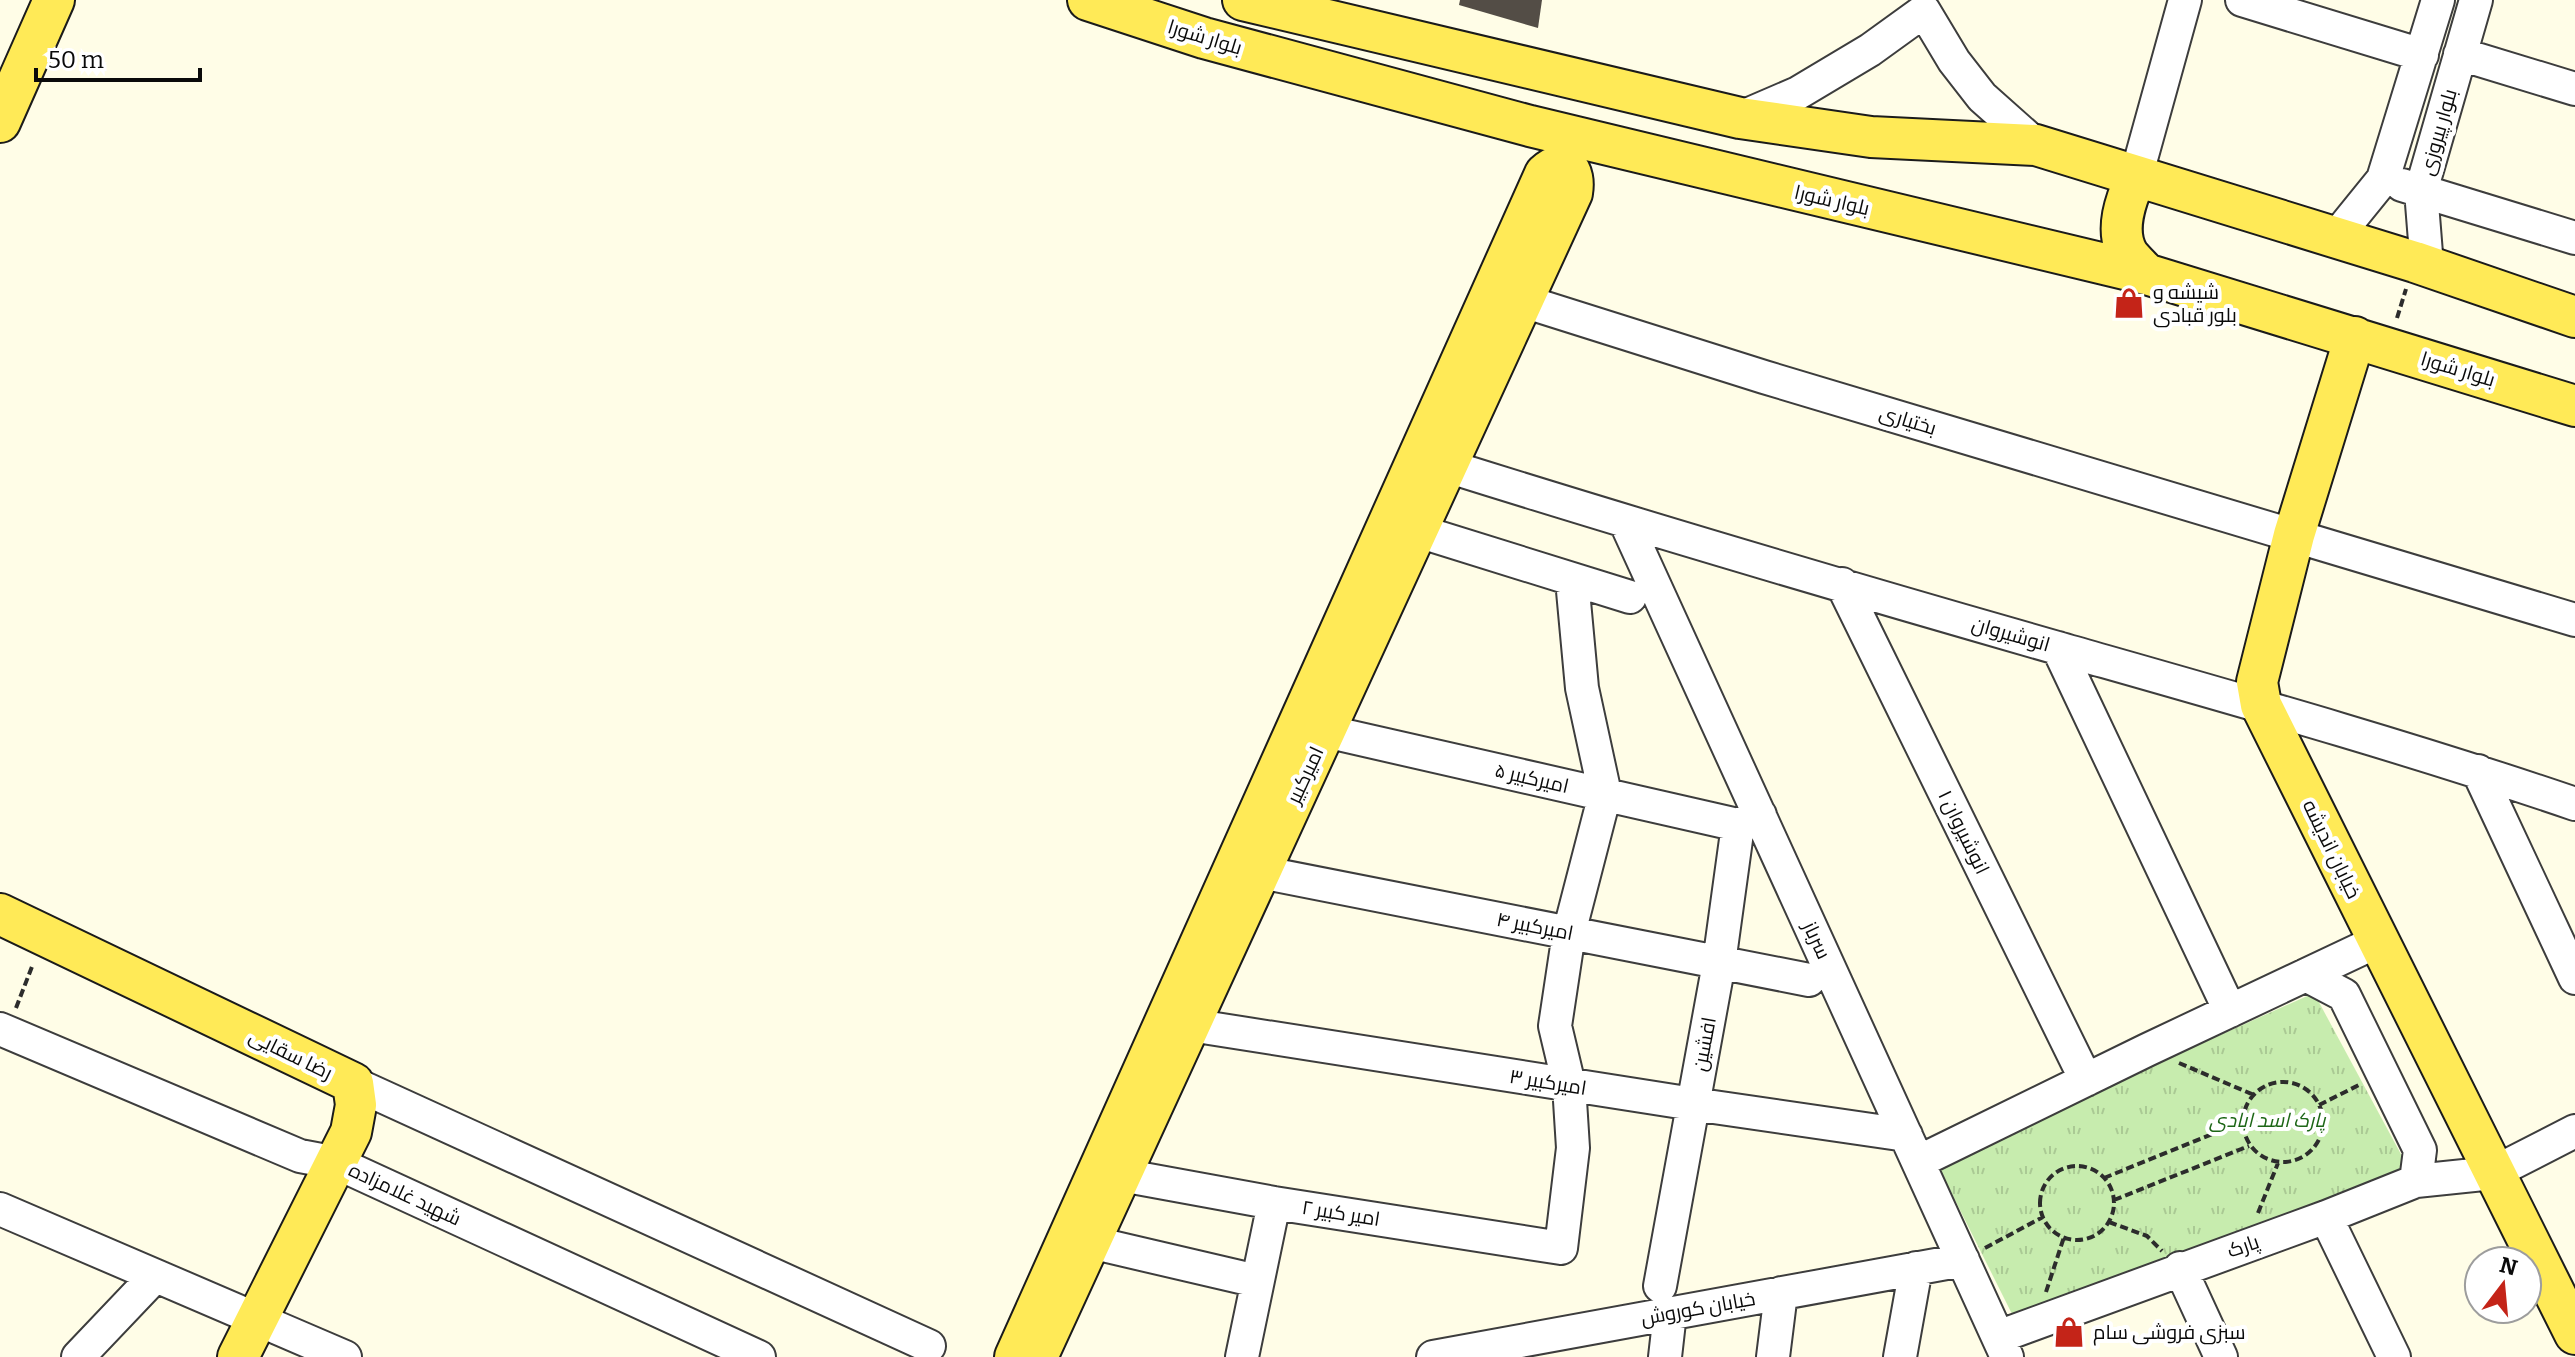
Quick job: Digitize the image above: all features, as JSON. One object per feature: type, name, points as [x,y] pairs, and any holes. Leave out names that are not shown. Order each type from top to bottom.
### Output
[{"type":"main road","points":[[0,122],[54,0]]},
{"type":"main road","name":"بلوار شورا","points":[[1088,0],[1204,38],[1530,126],[2146,274],[2575,406]]},
{"type":"main road","points":[[1243,0],[1740,118],[1871,137],[2036,145],[2421,264],[2575,317]]},
{"type":"main road","points":[[1530,126],[1556,191],[1620,149]]},
{"type":"main road","points":[[2136,177],[2124,207],[2122,228],[2127,253],[2146,274]]},
{"type":"main road","name":"امیرکبیر","points":[[1037,1357],[1121,1175],[1155,1074],[1190,1025],[1523,301],[1556,191]]},
{"type":"main road","name":"امیرکبیر","points":[[1015,1357],[1155,1074],[1556,191]]},
{"type":"main road","name":"خیابان اندیشه","points":[[2371,342],[2294,535],[2257,682],[2261,705],[2575,1334]]},
{"type":"main road","name":"رضا سقایی","points":[[0,914],[353,1083],[356,1105],[351,1132],[238,1357]]},
{"type":"street","points":[[2136,177],[2185,0]]},
{"type":"street","points":[[2242,0],[2422,55]]},
{"type":"street","name":"بلوار پیروزی","points":[[2336,237],[2383,179],[2438,0]]},
{"type":"street","name":"بلوار پیروزی","points":[[2421,264],[2421,191],[2476,0]]},
{"type":"street","points":[[1740,118],[1798,93],[1870,50],[1924,5],[1954,61],[1982,97],[2036,145]]},
{"type":"street","points":[[2460,54],[2575,89]]},
{"type":"street","points":[[2383,179],[2575,238]]},
{"type":"street","name":"بختیاری","points":[[1523,301],[1764,377],[2575,620]]},
{"type":"street","name":"انوشیروان","points":[[1447,466],[1626,523],[2261,705],[2575,804]]},
{"type":"street","name":"سرباز","points":[[1626,523],[1749,820],[1912,1148],[2002,1347]]},
{"type":"street","points":[[1418,531],[1630,597]]},
{"type":"street","points":[[1569,1085],[1555,1026],[1569,933],[1605,794],[1582,688],[1572,580]]},
{"type":"street","name":"انوشیروان ۱","points":[[1842,584],[2086,1080]]},
{"type":"street","points":[[2058,648],[2230,1011]]},
{"type":"street","name":"امیرکبیر ۵","points":[[1325,731],[1605,794],[1749,820]]},
{"type":"street","points":[[2478,771],[2575,978]]},
{"type":"street","name":"افشین","points":[[1665,1357],[1665,1300],[1693,1104],[1749,820]]},
{"type":"street","name":"امیرکبیر ۴","points":[[1260,872],[1809,980]]},
{"type":"street","points":[[1912,1148],[2086,1080],[2378,941]]},
{"type":"street","points":[[2306,975],[2344,995],[2420,1150],[2416,1181]]},
{"type":"street","name":"امیرکبیر ۳","points":[[1190,1025],[1693,1104],[1912,1148]]},
{"type":"street","name":"شهید غلامزاده","points":[[3,1031],[300,1156],[337,1163],[759,1357]]},
{"type":"street","points":[[353,1083],[929,1346]]},
{"type":"street","name":"امیر کبیر ۲","points":[[1121,1175],[1274,1203],[1561,1248],[1573,1148],[1569,1085]]},
{"type":"street","points":[[2493,1173],[2575,1131]]},
{"type":"street","name":"پارک","points":[[2002,1347],[2036,1323],[2416,1181],[2493,1173]]},
{"type":"street","points":[[1242,1357],[1274,1203]]},
{"type":"street","points":[[0,1209],[345,1357]]},
{"type":"street","points":[[2326,1217],[2394,1357]]},
{"type":"street","points":[[1090,1242],[1257,1281]]},
{"type":"street","name":"خیابان کوروش","points":[[1438,1357],[1535,1347],[1665,1300],[1781,1293],[1963,1260]]},
{"type":"street","points":[[1900,1357],[1916,1268]]},
{"type":"street","points":[[2180,1268],[2221,1357]]},
{"type":"street","points":[[78,1357],[155,1276]]},
{"type":"street","points":[[1773,1357],[1781,1293]]},
{"type":"path","points":[[2371,342],[2421,264]]},
{"type":"path","points":[[3,1031],[43,935]]},
{"type":"path","points":[[2147,1050],[2254,1095]]},
{"type":"path","points":[[2279,1081],[2298,1084],[2315,1095],[2323,1113],[2323,1133],[2314,1150],[2297,1161],[2278,1163],[2259,1156],[2246,1141],[2242,1122],[2247,1102],[2254,1095],[2260,1088],[2279,1081]]},
{"type":"path","points":[[2104,1178],[2242,1122]]},
{"type":"path","points":[[2114,1200],[2250,1145]]},
{"type":"path","points":[[2245,1245],[2278,1163]]},
{"type":"path","points":[[2069,1166],[2083,1166],[2097,1171],[2104,1178],[2114,1194],[2114,1200],[2115,1209],[2100,1233],[2086,1239],[2071,1240],[2047,1225],[2040,1197],[2045,1183],[2055,1172],[2069,1166]]},
{"type":"path","points":[[1963,1260],[2043,1217]]},
{"type":"path","points":[[2109,1222],[2147,1236],[2180,1268]]},
{"type":"path","points":[[2036,1323],[2064,1237]]},
{"type":"green space","name":"پارک اسد ابادی","points":[[2314,993],[2410,1171],[2014,1318],[1936,1162]]},
{"type":"building","points":[[1460,0],[1542,0],[1538,28],[1459,5]]},
{"type":"place","name":"شیشه و بلور قبادی","points":[[2129,303]]},
{"type":"place","name":"سبزی فروشی سام","points":[[2069,1332]]}]
